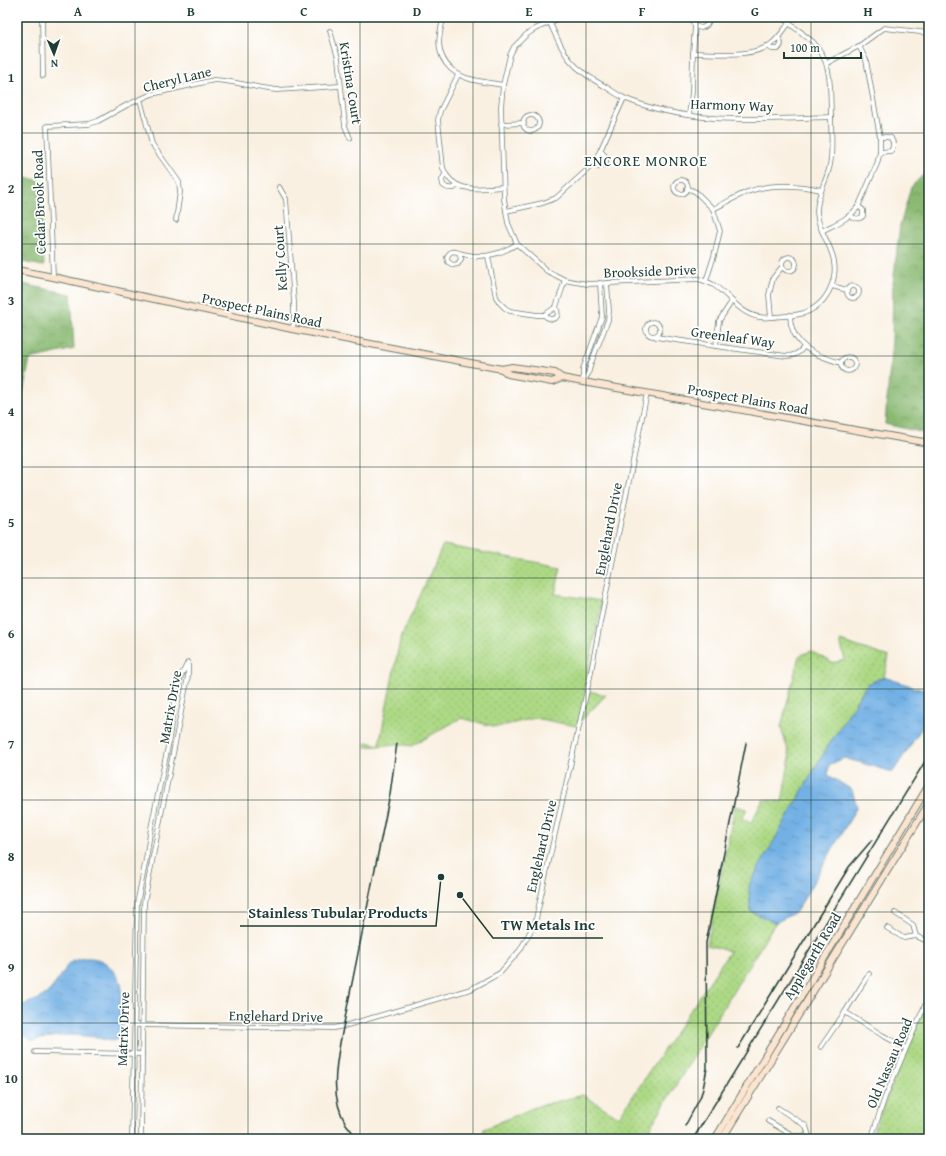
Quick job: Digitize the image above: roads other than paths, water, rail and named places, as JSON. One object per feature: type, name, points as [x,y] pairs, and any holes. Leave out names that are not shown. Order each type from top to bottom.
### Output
[{"type":"street","points":[[42,17],[43,76]]},
{"type":"street","points":[[444,17],[439,36],[439,48],[446,64],[458,75],[470,80],[503,85]]},
{"type":"street","name":"Brookside Drive","points":[[562,17],[526,35],[514,47],[510,55],[503,85],[501,101],[503,186],[508,223],[517,244],[547,271],[566,280],[588,284],[693,279],[706,281],[718,288],[745,312],[759,317],[790,315],[804,312],[818,305],[832,286],[834,268],[834,259],[817,217],[818,198],[830,167],[832,153],[831,87],[827,63],[813,42],[782,17]]},
{"type":"street","points":[[618,17],[623,20],[630,17]]},
{"type":"street","points":[[689,115],[692,92],[692,53],[695,26],[693,23],[693,17]]},
{"type":"street","points":[[695,26],[704,27],[708,22],[708,17]]},
{"type":"street","name":"Harmony Way","points":[[550,23],[560,46],[570,60],[590,78],[624,98],[655,108],[689,115],[719,118],[831,117]]},
{"type":"street","points":[[692,53],[752,52],[760,50],[771,44],[789,23]]},
{"type":"street","points":[[827,63],[859,46],[884,28],[929,33]]},
{"type":"street","name":"Kristina Court","points":[[330,31],[338,58],[345,126],[350,138]]},
{"type":"street","points":[[767,46],[775,50],[780,47],[781,41],[778,36]]},
{"type":"street","points":[[822,232],[854,213],[877,164],[880,152],[880,137],[866,60],[859,46]]},
{"type":"street","points":[[458,75],[440,111],[438,120],[442,168],[445,174],[457,185],[466,188],[503,186]]},
{"type":"street","name":"Cheryl Lane","points":[[47,126],[89,124],[152,94],[214,80],[222,80],[277,90],[340,86]]},
{"type":"street","points":[[506,211],[543,203],[556,198],[592,164],[600,151],[624,98]]},
{"type":"street","points":[[140,100],[152,144],[178,182],[180,192],[176,220]]},
{"type":"street","points":[[501,124],[524,123]]},
{"type":"street","name":"Cedar Brook Road","points":[[47,126],[53,276]]},
{"type":"street","points":[[880,137],[891,138],[894,145],[890,151],[880,152]]},
{"type":"street","points":[[592,164],[601,167],[607,161],[607,158],[600,151]]},
{"type":"street","points":[[445,174],[442,180],[443,185],[450,189],[457,185]]},
{"type":"street","points":[[713,209],[747,192],[780,185],[795,185],[821,190]]},
{"type":"street","name":"Kelly Court","points":[[279,187],[286,199],[294,302],[294,323],[292,329]]},
{"type":"street","points":[[687,188],[696,192],[713,209],[720,231],[706,281]]},
{"type":"street","points":[[850,216],[854,219],[858,219],[863,216],[863,210],[858,206]]},
{"type":"street","points":[[459,253],[488,256],[503,252],[517,244]]},
{"type":"street","points":[[488,256],[496,297],[500,303],[510,311],[544,315],[556,307],[566,280]]},
{"type":"street","points":[[770,317],[769,295],[773,278],[782,267]]},
{"type":"street","name":"Prospect Plains Road","points":[[17,270],[53,276],[292,329],[502,369],[508,374],[552,382],[562,378],[929,443]]},
{"type":"street","points":[[583,382],[583,369],[602,317],[600,283]]},
{"type":"street","points":[[583,382],[587,377],[591,362],[608,320],[609,311],[607,283]]},
{"type":"street","points":[[832,286],[847,290]]},
{"type":"street","points":[[716,346],[719,321],[732,301]]},
{"type":"street","points":[[544,315],[547,318],[556,318],[558,315],[556,307]]},
{"type":"street","points":[[790,315],[793,332],[804,347],[816,354],[841,362]]},
{"type":"street","name":"Greenleaf Way","points":[[656,337],[794,356],[804,347]]},
{"type":"street","name":"Englehard Drive","points":[[135,1025],[334,1028],[471,989],[500,973],[520,950],[535,923],[590,677],[647,393]]},
{"type":"street","name":"Matrix Drive","points":[[132,1139],[137,904],[168,746],[174,702],[181,676],[188,662],[188,676],[144,903],[141,1139]]},
{"type":"street","name":"Applegarth Road","points":[[715,1139],[929,785]]},
{"type":"street","name":"Applegarth Road","points":[[722,1139],[929,803]]},
{"type":"street","points":[[896,913],[913,925],[916,936]]},
{"type":"street","points":[[887,928],[904,938],[916,936],[929,942]]},
{"type":"street","points":[[821,1047],[869,974]]},
{"type":"street","name":"Old Nassau Road","points":[[871,1139],[884,1097],[929,996]]},
{"type":"street","points":[[845,1012],[906,1048]]},
{"type":"street","points":[[35,1052],[142,1054]]},
{"type":"street","points":[[778,1108],[806,1126],[809,1136],[813,1139]]},
{"type":"street","points":[[768,1121],[794,1136],[809,1136]]},
{"type":"water","points":[[884,677],[929,692],[929,717],[893,772],[844,758],[829,765],[828,775],[852,790],[857,807],[796,912],[775,923],[750,911],[749,885],[819,761],[867,684]]},
{"type":"water","points":[[85,958],[97,959],[106,963],[117,975],[121,984],[122,989],[120,1008],[122,1032],[119,1038],[110,1041],[95,1037],[71,1035],[48,1037],[32,1041],[17,1032],[17,1007],[39,999],[46,994],[63,973],[68,964]]},
{"type":"railway","points":[[357,1139],[346,1124],[338,1105],[336,1095],[337,1064],[390,794],[397,743]]},
{"type":"railway","points":[[685,1126],[700,1098],[707,1068],[706,943],[746,743]]},
{"type":"railway","points":[[693,1139],[929,755]]},
{"type":"railway","points":[[738,1048],[849,867],[872,840]]},
{"type":"place","name":"Stainless Tubular Products","points":[[441,877]]},
{"type":"place","name":"TW Metals Inc","points":[[460,895]]},
{"type":"district","name":"ENCORE MONROE","points":[[646,161]]}]
